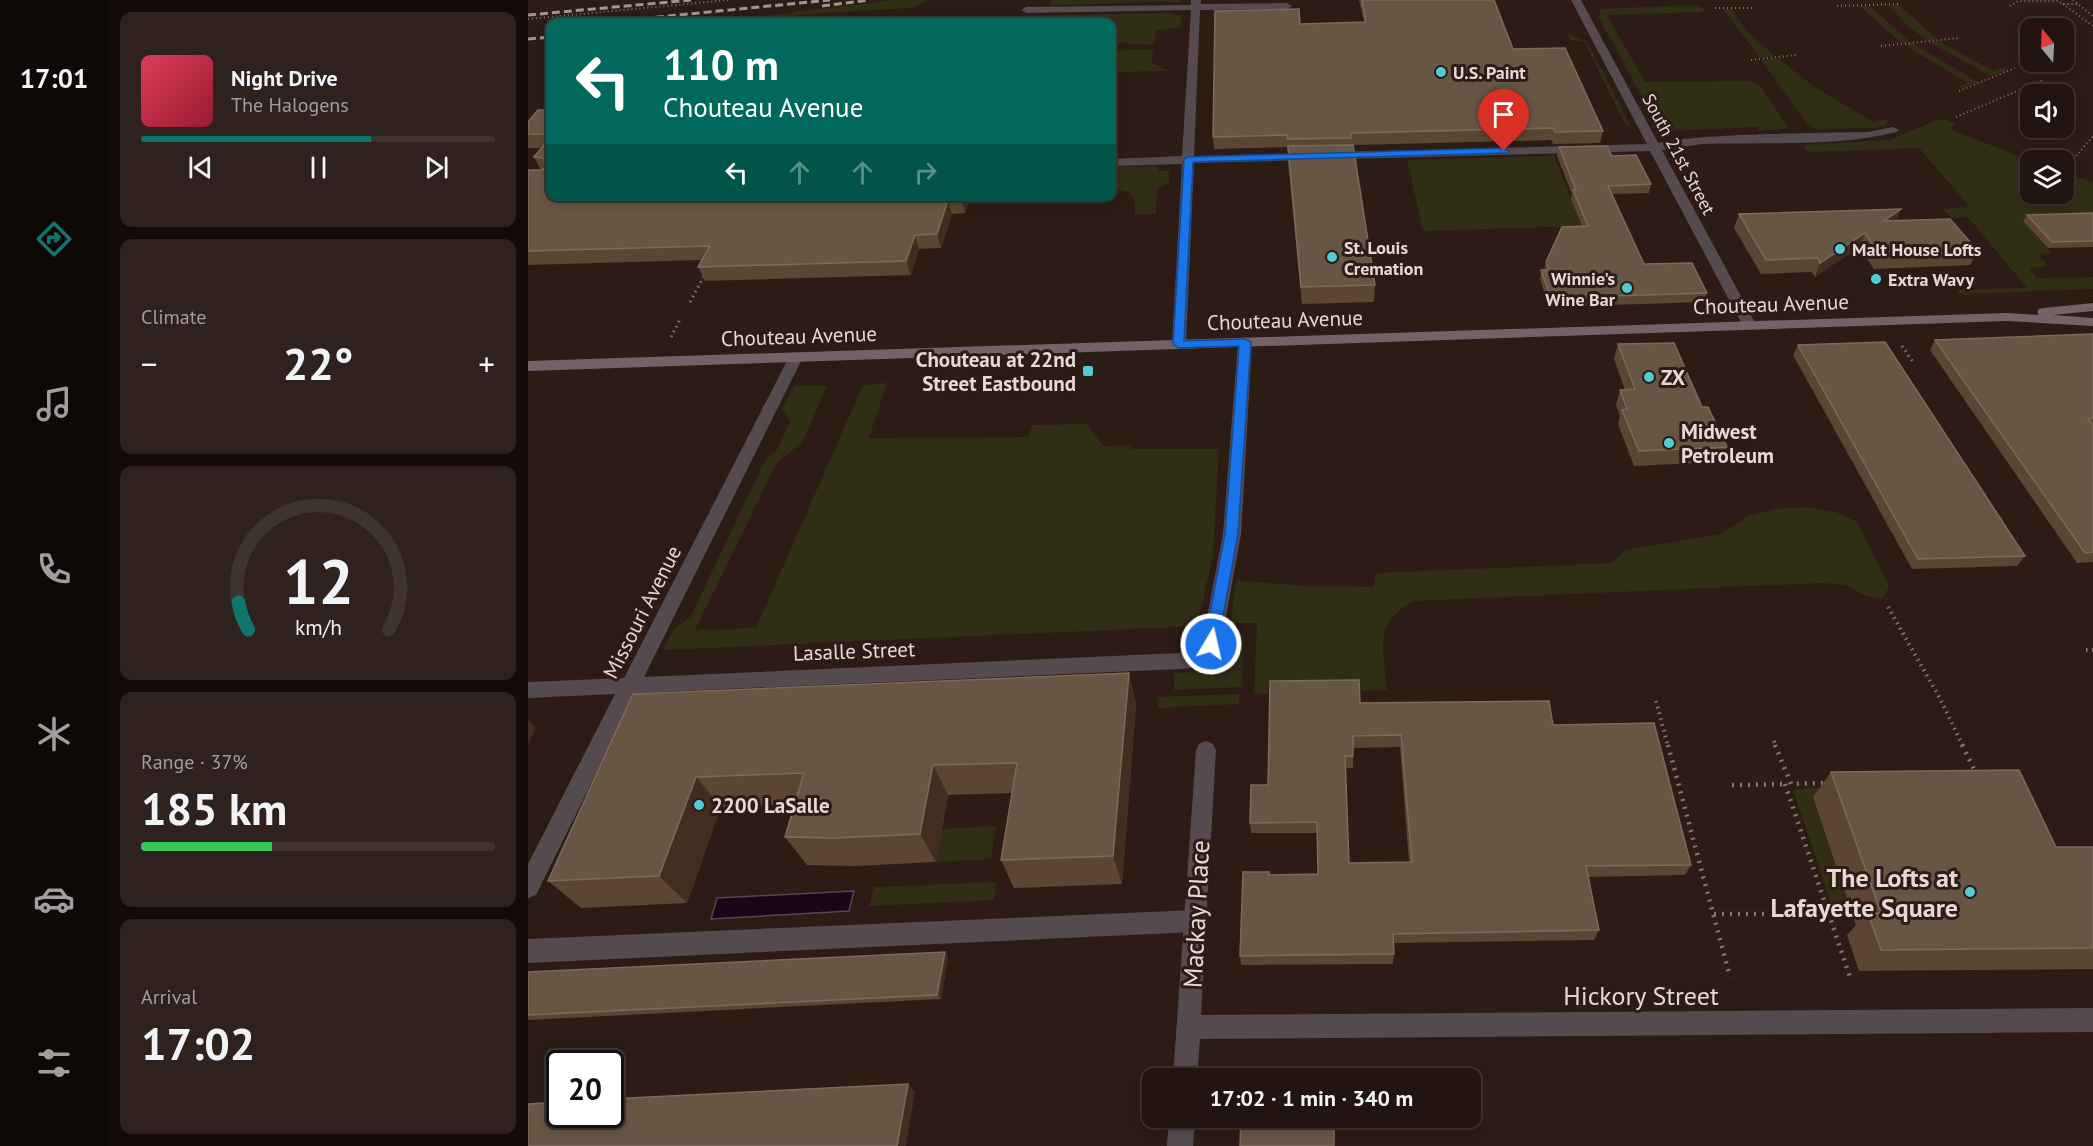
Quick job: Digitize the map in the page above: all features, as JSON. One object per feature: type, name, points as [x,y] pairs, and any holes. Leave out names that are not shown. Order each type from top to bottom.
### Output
[{"type":"main road","name":"Chouteau Avenue","points":[[528,366],[2007,317],[2093,307]]},
{"type":"main road","name":"Chouteau Avenue","points":[[2007,317],[2093,322]]},
{"type":"street","name":"South 21st Street","points":[[1576,0],[1750,326]]},
{"type":"street","points":[[1026,10],[1196,4],[1287,6]]},
{"type":"street","points":[[1179,344],[1196,4]]},
{"type":"street","points":[[1116,162],[1655,147],[1693,141],[1868,136],[1893,130]]},
{"type":"street","name":"Lasalle Street","points":[[528,690],[1181,661],[1200,657],[1207,652],[1211,644],[1227,566],[1245,342]]},
{"type":"street","name":"Missouri Avenue","points":[[528,887],[796,357]]},
{"type":"street","name":"Mackay Place","points":[[1186,1068],[1206,750]]},
{"type":"street","points":[[528,951],[1195,921]]},
{"type":"street","name":"Hickory Street","points":[[1189,1027],[2093,1020]]},
{"type":"street","points":[[1180,1146],[1181,1128]]},
{"type":"path","points":[[528,19],[729,0]]},
{"type":"path","points":[[2073,0],[2093,16]]},
{"type":"path","points":[[2010,6],[2018,1],[2058,1],[2093,26]]},
{"type":"path","points":[[2062,4],[2077,3]]},
{"type":"path","points":[[1837,6],[1898,4]]},
{"type":"path","points":[[1715,8],[1752,8]]},
{"type":"path","points":[[1881,46],[1959,38]]},
{"type":"path","points":[[1751,60],[1796,55]]},
{"type":"path","points":[[1959,91],[2015,68]]},
{"type":"path","points":[[1956,117],[2043,80]]},
{"type":"path","points":[[2074,158],[2093,136]]},
{"type":"path","points":[[690,302],[707,271]]},
{"type":"path","points":[[671,337],[681,318]]},
{"type":"path","points":[[1902,346],[1913,363]]},
{"type":"path","points":[[1888,607],[1938,695],[1978,776],[1985,782]]},
{"type":"path","points":[[2086,650],[2093,650]]},
{"type":"path","points":[[1656,701],[1730,977]]},
{"type":"path","points":[[1774,741],[1850,977]]},
{"type":"path","points":[[1966,776],[1978,776]]},
{"type":"path","points":[[1732,785],[1838,782]]},
{"type":"path","points":[[1714,914],[1854,914]]},
{"type":"shaded area","points":[[895,0],[929,0],[911,8],[806,14],[780,18],[744,18]]},
{"type":"shaded area","points":[[1051,0],[1180,0],[1180,2],[1050,5]]},
{"type":"shaded area","points":[[1693,5],[1705,9],[1701,12],[1607,15],[1645,82],[1751,81],[1760,86],[1788,127],[1759,131],[1757,127],[1670,131],[1656,123],[1598,16],[1601,14],[1599,9]]},
{"type":"shaded area","points":[[1888,5],[1899,5],[1937,39],[1927,40],[1909,27]]},
{"type":"shaded area","points":[[1860,6],[1870,6],[1910,42],[1901,43]]},
{"type":"shaded area","points":[[1723,9],[1731,9],[1749,33],[1775,56],[1760,58]]},
{"type":"shaded area","points":[[1172,13],[1182,17],[1181,27],[1156,31],[1154,45],[1116,43],[1116,18],[1001,18],[1002,16]]},
{"type":"shaded area","points":[[1567,34],[1587,41],[1630,125],[1625,124],[1584,41],[1570,40]]},
{"type":"shaded area","points":[[1939,41],[1993,71],[2003,68],[2007,70],[1991,76],[1929,42]]},
{"type":"shaded area","points":[[1912,43],[1978,82],[1962,88],[1959,86],[1968,83],[1903,44]]},
{"type":"shaded area","points":[[1153,50],[1152,63],[1169,71],[1116,72],[1116,51]]},
{"type":"shaded area","points":[[1777,58],[1816,88],[1874,122],[1885,119],[1888,121],[1886,125],[1877,128],[1815,129],[1807,123],[1761,60]]},
{"type":"shaded area","points":[[1936,120],[1947,120],[1956,124],[1950,129],[2020,157],[2020,204],[2074,204],[2074,176],[2093,182],[2093,219],[2024,222],[2052,253],[2038,254],[2048,266],[2029,268],[2037,278],[2093,277],[2093,289],[1960,294],[1957,290],[2027,288],[1968,217],[1951,218],[1943,209],[1970,207],[1919,148],[1808,152],[1803,145],[1890,140]]},
{"type":"shaded area","points":[[1554,156],[1582,226],[1423,231],[1407,160]]},
{"type":"shaded area","points":[[1158,166],[1159,171],[1169,171],[1169,183],[1157,189],[1156,214],[1135,214],[1134,197],[1129,192],[1116,190],[1116,167]]},
{"type":"shaded area","points":[[887,383],[869,438],[1029,437],[1032,425],[1087,424],[1103,446],[1131,445],[1131,449],[1219,449],[1213,555],[1197,626],[663,650],[673,630],[691,616],[766,458],[777,450],[790,421],[782,409],[794,386],[827,386],[802,443],[778,461],[695,630],[756,628],[863,385]]},
{"type":"shaded area","points":[[1809,507],[1836,512],[1857,522],[1888,583],[1888,589],[1882,599],[1866,596],[1846,585],[1822,583],[1414,601],[1401,609],[1386,628],[1383,650],[1387,690],[1254,694],[1257,623],[1231,623],[1236,580],[1302,586],[1373,587],[1376,573],[1612,563],[1625,550],[1722,534],[1748,516],[1775,509]]},
{"type":"shaded area","points":[[1238,631],[1244,634],[1242,687],[1174,690],[1174,673],[1195,671],[1211,664],[1222,651],[1229,632]]},
{"type":"shaded area","points":[[1239,694],[1239,704],[1158,708],[1158,697]]},
{"type":"shaded area","points":[[1962,781],[1852,907],[1832,906],[1793,789]]},
{"type":"shaded area","points":[[996,826],[991,859],[936,862],[942,829]]},
{"type":"shaded area","points":[[997,882],[994,900],[869,906],[874,887]]},
{"type":"shaded area","points":[[854,891],[849,911],[711,919],[717,898]]},
{"type":"building","name":"U.S. Paint","points":[[1362,0],[1494,0],[1513,49],[1565,48],[1603,131],[1555,132],[1553,128],[1351,133],[1351,138],[1287,139],[1287,135],[1213,137],[1215,11],[1299,9],[1300,24],[1366,22]]},
{"type":"building","points":[[538,110],[546,110],[546,134],[528,134],[528,122]]},
{"type":"building","points":[[546,143],[546,201],[948,201],[937,234],[915,235],[906,261],[698,267],[710,246],[528,251],[528,170],[542,170],[545,167],[544,158],[534,157]]},
{"type":"building","points":[[1353,145],[1375,285],[1301,287],[1288,146]]},
{"type":"building","points":[[1607,146],[1612,156],[1636,155],[1651,184],[1608,186],[1644,264],[1692,263],[1707,293],[1551,298],[1541,270],[1549,270],[1546,262],[1562,227],[1588,226],[1559,147]]},
{"type":"building","points":[[1901,209],[1884,221],[1950,219],[1978,251],[1880,255],[1865,233],[1820,263],[1818,258],[1766,260],[1739,214]]},
{"type":"building","points":[[2093,213],[2093,241],[2052,242],[2027,215]]},
{"type":"building","points":[[2093,334],[2093,418],[2088,419],[2093,425],[2093,552],[2085,553],[1935,340]]},
{"type":"building","points":[[1885,342],[2025,556],[1918,559],[1798,345]]},
{"type":"building","points":[[1674,343],[1702,407],[1708,407],[1727,447],[1639,451],[1622,410],[1627,409],[1620,390],[1635,389],[1618,344]]},
{"type":"building","name":"2200 LaSalle","points":[[1129,673],[1113,856],[1001,860],[1017,763],[933,765],[920,834],[835,838],[785,837],[804,773],[696,777],[659,876],[548,881],[633,694]]},
{"type":"building","points":[[1359,680],[1360,703],[1549,701],[1553,725],[1654,723],[1691,865],[1586,866],[1599,930],[1393,934],[1394,954],[1240,956],[1243,872],[1269,872],[1269,875],[1318,874],[1317,822],[1250,823],[1251,785],[1268,785],[1270,681]],"holes":[[[1401,735],[1412,862],[1349,863],[1345,756],[1353,756],[1353,736]]]},
{"type":"building","name":"The Lofts at Lafayette Square","points":[[2019,770],[2056,847],[2093,847],[2093,948],[1881,950],[1868,913],[1881,913],[1831,772]]},
{"type":"building","points":[[945,952],[937,995],[528,1015],[528,972]]},
{"type":"building","points":[[908,1084],[897,1146],[528,1146],[528,1104],[546,1103],[546,1128],[624,1128],[624,1098]]},
{"type":"building","points":[[1241,1128],[1334,1128],[1334,1146],[1240,1146]]},
{"type":"railway","points":[[528,15],[691,0]]},
{"type":"railway","points":[[648,18],[830,0]]},
{"type":"railway","points":[[822,6],[870,0]]},
{"type":"railway","points":[[528,39],[546,37]]},
{"type":"place","name":"U.S. Paint","points":[[1441,72]]},
{"type":"place","name":"Malt House Lofts","points":[[1840,249]]},
{"type":"place","name":"St. Louis Cremation","points":[[1332,257]]},
{"type":"place","name":"Extra Wavy","points":[[1876,279]]},
{"type":"place","name":"Winnie's Wine Bar","points":[[1627,288]]},
{"type":"place","name":"Chouteau at 22nd Street Eastbound","points":[[1088,371]]},
{"type":"place","name":"ZX","points":[[1649,377]]},
{"type":"place","name":"Midwest Petroleum","points":[[1669,443]]},
{"type":"place","name":"2200 LaSalle","points":[[699,805]]},
{"type":"place","name":"The Lofts at Lafayette Square","points":[[1970,892]]},
{"type":"route","points":[[1211,644],[1232,534],[1245,342],[1179,344],[1188,159],[1504,151]]}]
